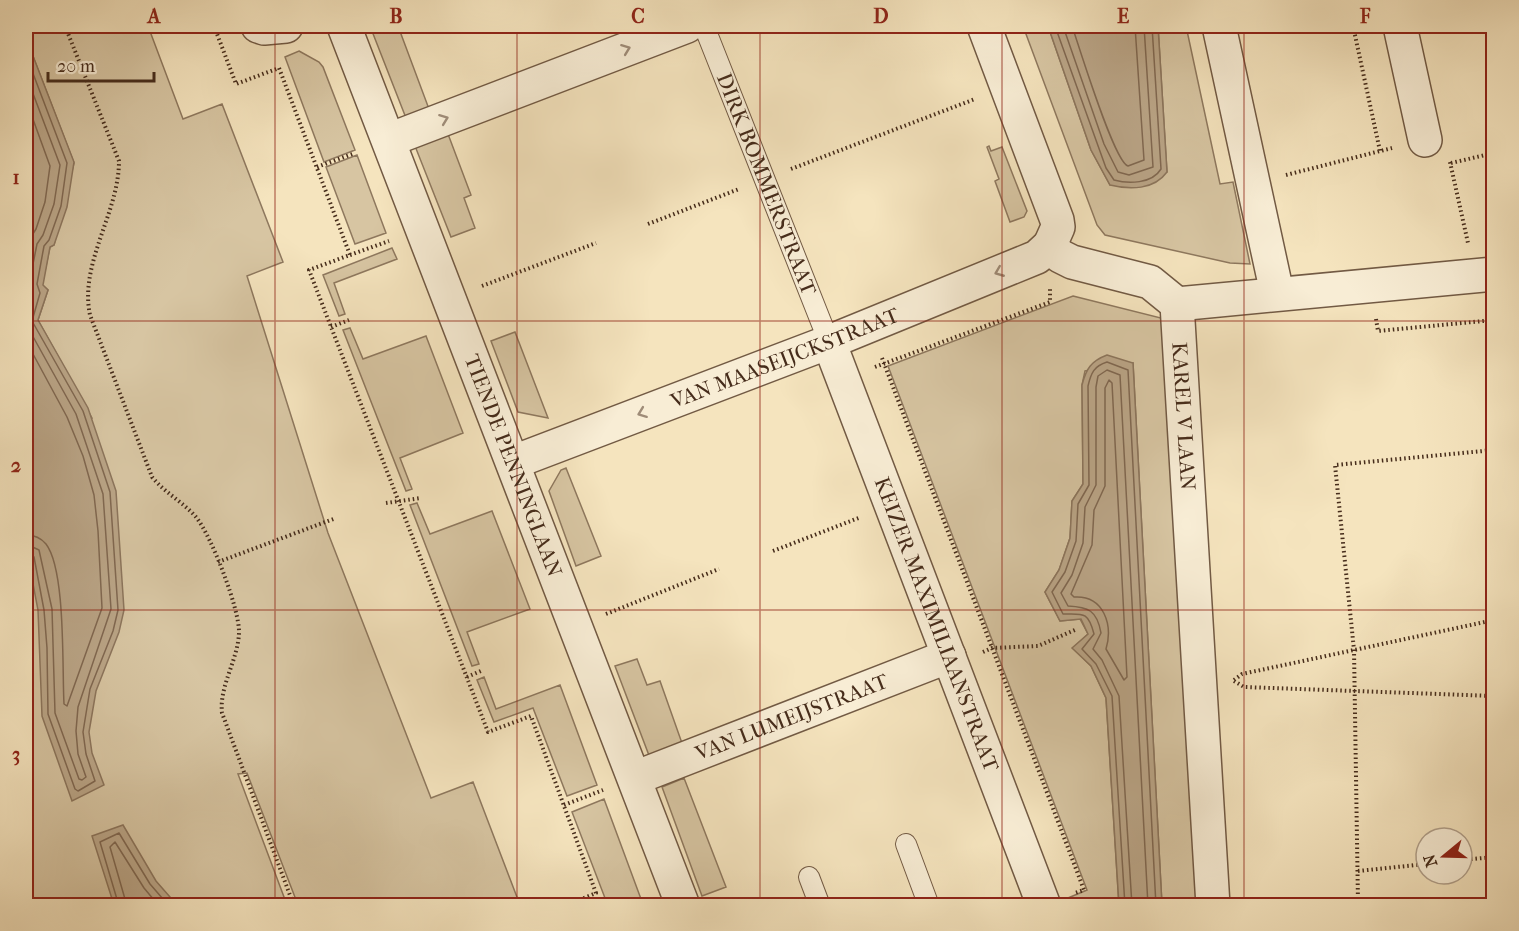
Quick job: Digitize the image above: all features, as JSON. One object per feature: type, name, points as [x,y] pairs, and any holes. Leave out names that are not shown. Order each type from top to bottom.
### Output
[{"type":"street","points":[[258,26],[264,28],[286,26]]},
{"type":"street","name":"TIENDE PENNINGLAAN","points":[[344,26],[577,625],[620,783],[683,906]]},
{"type":"street","points":[[389,140],[687,26]]},
{"type":"street","points":[[984,26],[1057,220],[1058,227],[1050,246],[1060,256],[1072,262],[1150,282],[1178,304],[1277,292],[1484,275]]},
{"type":"street","points":[[1219,26],[1277,292]]},
{"type":"street","points":[[1400,26],[1425,140]]},
{"type":"street","name":"VAN MAASEIJCKSTRAAT","points":[[514,462],[829,342],[1037,257],[1050,246]]},
{"type":"street","name":"KAREL V LAAN","points":[[1178,304],[1214,906]]},
{"type":"street","name":"KEIZER MAXIMILIAANSTRAAT","points":[[829,342],[1044,905]]},
{"type":"street","name":"VAN LUMEIJSTRAAT","points":[[620,783],[951,660]]},
{"type":"lane","name":"DIRK BOMMERSTRAAT","points":[[704,26],[829,342]]},
{"type":"lane","points":[[906,844],[929,906]]},
{"type":"lane","points":[[809,877],[820,906]]},
{"type":"path","points":[[65,26],[119,161],[117,182],[87,288],[90,315],[152,477],[161,488],[196,517],[218,562],[231,597],[239,634],[222,699],[222,713],[294,906]]},
{"type":"path","points":[[214,26],[236,84],[279,68],[350,255]]},
{"type":"path","points":[[1353,26],[1380,151]]},
{"type":"path","points":[[648,224],[1007,87]]},
{"type":"path","points":[[1254,183],[1425,140],[1451,163],[1484,275]]},
{"type":"path","points":[[1451,163],[1494,153]]},
{"type":"path","points":[[423,229],[309,270],[488,732],[531,716],[596,893],[565,906]]},
{"type":"path","points":[[450,298],[596,243]]},
{"type":"path","points":[[844,380],[1050,302],[1050,246]]},
{"type":"path","points":[[1371,284],[1378,331],[1494,320]]},
{"type":"path","points":[[331,327],[349,320]]},
{"type":"path","points":[[870,324],[1084,890],[1044,905]]},
{"type":"path","points":[[1358,903],[1354,650],[1335,465],[1494,450]]},
{"type":"path","points":[[386,503],[421,498]]},
{"type":"path","points":[[773,550],[892,505]]},
{"type":"path","points":[[218,562],[336,518]]},
{"type":"path","points":[[577,625],[720,569]]},
{"type":"path","points":[[1494,620],[1242,674],[1233,681],[1244,687],[1494,696]]},
{"type":"path","points":[[951,660],[992,648],[1038,646],[1077,629]]},
{"type":"path","points":[[467,677],[483,670]]},
{"type":"path","points":[[564,805],[620,783]]},
{"type":"path","points":[[1474,859],[1494,857]]},
{"type":"path","points":[[1358,871],[1414,865]]},
{"type":"shaded area","points":[[26,26],[148,26],[183,119],[222,104],[283,262],[247,276],[328,533],[431,798],[473,782],[520,905],[298,905],[247,773],[238,774],[287,905],[26,905],[26,442],[92,418],[38,320],[48,290],[42,285],[50,247],[54,245],[74,163],[26,38]]},
{"type":"shaded area","points":[[370,26],[398,26],[429,109],[406,118]]},
{"type":"shaded area","points":[[1023,26],[1048,26],[1091,150],[1110,185],[1167,172],[1158,26],[1186,26],[1220,184],[1233,182],[1250,264],[1230,263],[1105,235],[1097,225]]},
{"type":"shaded area","points":[[299,51],[319,62],[323,67],[355,150],[324,162],[285,57]]},
{"type":"shaded area","points":[[448,134],[471,195],[464,198],[475,228],[451,237],[415,146]]},
{"type":"shaded area","points":[[989,146],[991,151],[1002,147],[1027,211],[1024,217],[1010,222],[995,181],[999,179],[987,147]]},
{"type":"shaded area","points":[[357,155],[386,233],[355,244],[326,167]]},
{"type":"shaded area","points":[[392,248],[397,259],[334,283],[345,314],[339,316],[323,275]]},
{"type":"shaded area","points":[[1073,296],[1165,319],[1200,905],[1162,905],[1133,363],[1085,371],[1082,385],[1083,484],[1072,501],[1070,538],[1059,570],[1045,592],[1060,621],[1080,619],[1088,634],[1073,648],[1091,666],[1106,698],[1119,906],[1070,905],[1068,898],[1087,890],[888,366]]},
{"type":"shaded area","points":[[350,328],[363,359],[426,336],[463,433],[400,458],[412,489],[406,491],[343,330]]},
{"type":"shaded area","points":[[515,332],[548,418],[518,412],[491,341]]},
{"type":"shaded area","points":[[566,468],[601,556],[576,566],[549,491],[561,470]]},
{"type":"shaded area","points":[[417,503],[430,534],[492,511],[530,609],[467,632],[479,664],[472,666],[410,505]]},
{"type":"shaded area","points":[[637,659],[647,685],[660,681],[683,746],[650,758],[615,666]]},
{"type":"shaded area","points":[[484,677],[496,709],[560,685],[597,785],[567,796],[533,708],[494,722],[477,680]]},
{"type":"shaded area","points":[[684,778],[726,887],[702,896],[662,787]]},
{"type":"shaded area","points":[[604,799],[641,899],[623,905],[588,905],[605,898],[572,812]]},
{"type":"water","points":[[1048,26],[1158,26],[1167,172],[1162,178],[1141,187],[1126,188],[1110,185],[1091,150]]},
{"type":"water","points":[[26,38],[74,162],[67,207],[54,245],[50,247],[43,285],[48,290],[38,320],[88,408],[116,491],[124,610],[119,632],[96,691],[89,732],[92,753],[104,785],[72,801],[42,716],[38,610],[26,547]]},
{"type":"water","points":[[1107,355],[1133,363],[1162,905],[1119,905],[1106,698],[1091,666],[1072,648],[1088,634],[1081,619],[1060,621],[1045,592],[1059,570],[1070,538],[1072,501],[1083,484],[1082,385],[1090,366]]},
{"type":"water","points":[[123,825],[156,881],[177,905],[114,905],[92,836]]}]
